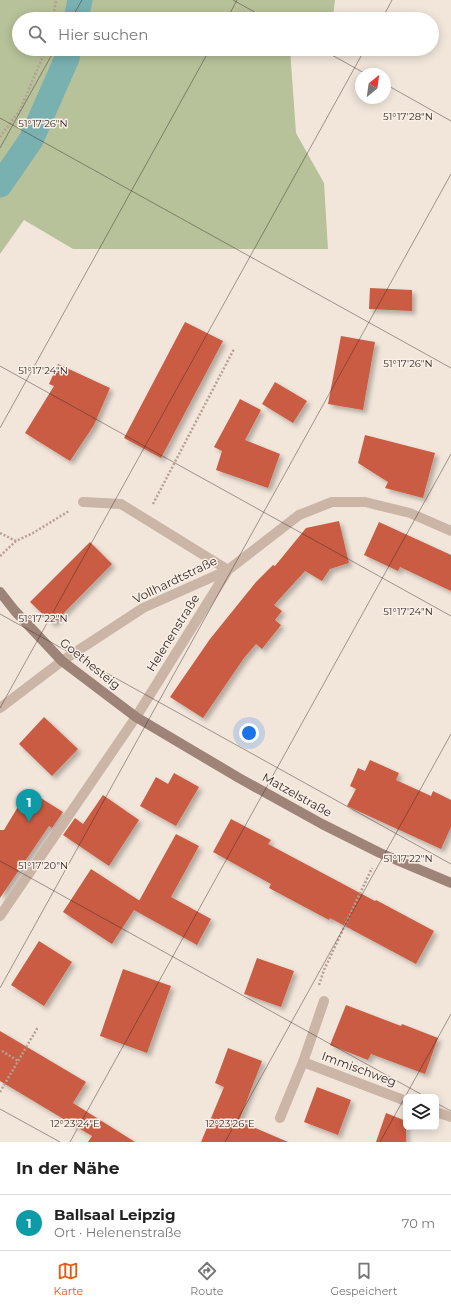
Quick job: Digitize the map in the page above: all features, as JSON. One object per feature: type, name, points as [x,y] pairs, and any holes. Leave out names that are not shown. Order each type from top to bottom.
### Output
[{"type":"main road","name":"Goethesteig","points":[[0,592],[15,611],[62,661],[136,717]]},
{"type":"main road","name":"Matzelstraße","points":[[136,717],[239,778],[308,816],[380,853],[451,883]]},
{"type":"street","name":"Vollhardtstraße","points":[[83,502],[121,504],[146,518],[228,570]]},
{"type":"street","name":"Helenenstraße","points":[[0,916],[136,717],[228,570],[299,515],[332,502],[365,502],[410,513],[451,531]]},
{"type":"street","name":"Vollhardtstraße","points":[[0,708],[62,661],[144,608],[228,570]]},
{"type":"street","name":"Immischweg","points":[[280,1118],[303,1062],[324,1001]]},
{"type":"street","name":"Immischweg","points":[[303,1062],[403,1100]]},
{"type":"street","points":[[439,1113],[451,1117]]},
{"type":"path","points":[[54,12],[56,0]]},
{"type":"path","points":[[0,138],[20,110],[43,56]]},
{"type":"path","points":[[146,518],[234,349]]},
{"type":"path","points":[[0,556],[16,541],[33,533],[83,502]]},
{"type":"path","points":[[0,533],[16,541]]},
{"type":"path","points":[[324,1001],[316,994],[324,970],[380,853]]},
{"type":"path","points":[[0,1092],[38,1026]]},
{"type":"path","points":[[2,1051],[18,1061]]},
{"type":"green space","points":[[0,0],[335,0],[334,12],[12,12],[12,56],[290,56],[296,133],[324,183],[328,249],[73,249],[24,220],[0,254]]},
{"type":"building","points":[[370,288],[412,290],[412,311],[369,309]]},
{"type":"building","points":[[185,322],[223,341],[161,458],[124,438]]},
{"type":"building","points":[[341,336],[375,342],[363,410],[328,404]]},
{"type":"building","points":[[58,364],[110,388],[94,425],[70,461],[25,433],[54,386],[49,384]]},
{"type":"building","points":[[275,382],[307,401],[293,423],[262,404]]},
{"type":"building","points":[[240,399],[261,410],[245,440],[280,454],[268,488],[216,470],[222,451],[214,447]]},
{"type":"building","points":[[365,435],[435,453],[423,498],[385,488],[388,482],[358,463]]},
{"type":"building","points":[[339,521],[349,563],[330,569],[322,581],[305,571],[274,605],[282,611],[275,620],[281,625],[262,649],[256,644],[244,658],[203,718],[170,697],[210,639],[256,582],[273,565],[275,566],[306,528]]},
{"type":"building","points":[[379,522],[451,555],[451,591],[400,567],[398,571],[364,555]]},
{"type":"building","points":[[90,542],[112,564],[53,624],[30,602]]},
{"type":"building","points":[[44,717],[78,749],[52,776],[19,744]]},
{"type":"building","points":[[370,760],[399,773],[396,780],[431,796],[433,791],[451,800],[451,827],[441,849],[347,806],[356,789],[350,786],[358,768],[365,771]]},
{"type":"building","points":[[174,773],[199,787],[176,826],[140,806],[156,777],[168,784]]},
{"type":"building","points":[[28,790],[63,812],[52,828],[49,826],[0,898],[0,830],[4,830]]},
{"type":"building","points":[[103,795],[139,820],[109,866],[63,835],[75,818],[83,824]]},
{"type":"building","points":[[231,819],[271,840],[268,844],[434,931],[416,964],[330,918],[329,920],[269,888],[271,884],[213,852]]},
{"type":"building","points":[[176,834],[199,846],[171,897],[211,919],[197,945],[134,910]]},
{"type":"building","points":[[91,869],[140,901],[112,944],[63,912]]},
{"type":"building","points":[[39,941],[72,962],[44,1006],[11,985]]},
{"type":"building","points":[[257,958],[294,971],[281,1007],[244,994]]},
{"type":"building","points":[[123,969],[171,986],[147,1053],[100,1036]]},
{"type":"building","points":[[346,1005],[438,1038],[425,1074],[371,1054],[368,1060],[330,1045]]},
{"type":"building","points":[[0,1031],[86,1082],[73,1103],[135,1142],[88,1142],[92,1136],[0,1081]]},
{"type":"building","points":[[228,1048],[262,1061],[239,1121],[288,1142],[201,1142],[224,1087],[215,1083]]},
{"type":"building","points":[[317,1087],[351,1100],[338,1135],[304,1122]]},
{"type":"building","points":[[386,1113],[403,1120],[403,1130],[406,1130],[406,1142],[376,1142]]},
{"type":"waterway","points":[[77,12],[80,0]]},
{"type":"waterway","points":[[0,185],[31,140],[67,56]]},
{"type":"place","name":"Ballsaal Leipzig","points":[[29,822]]}]
